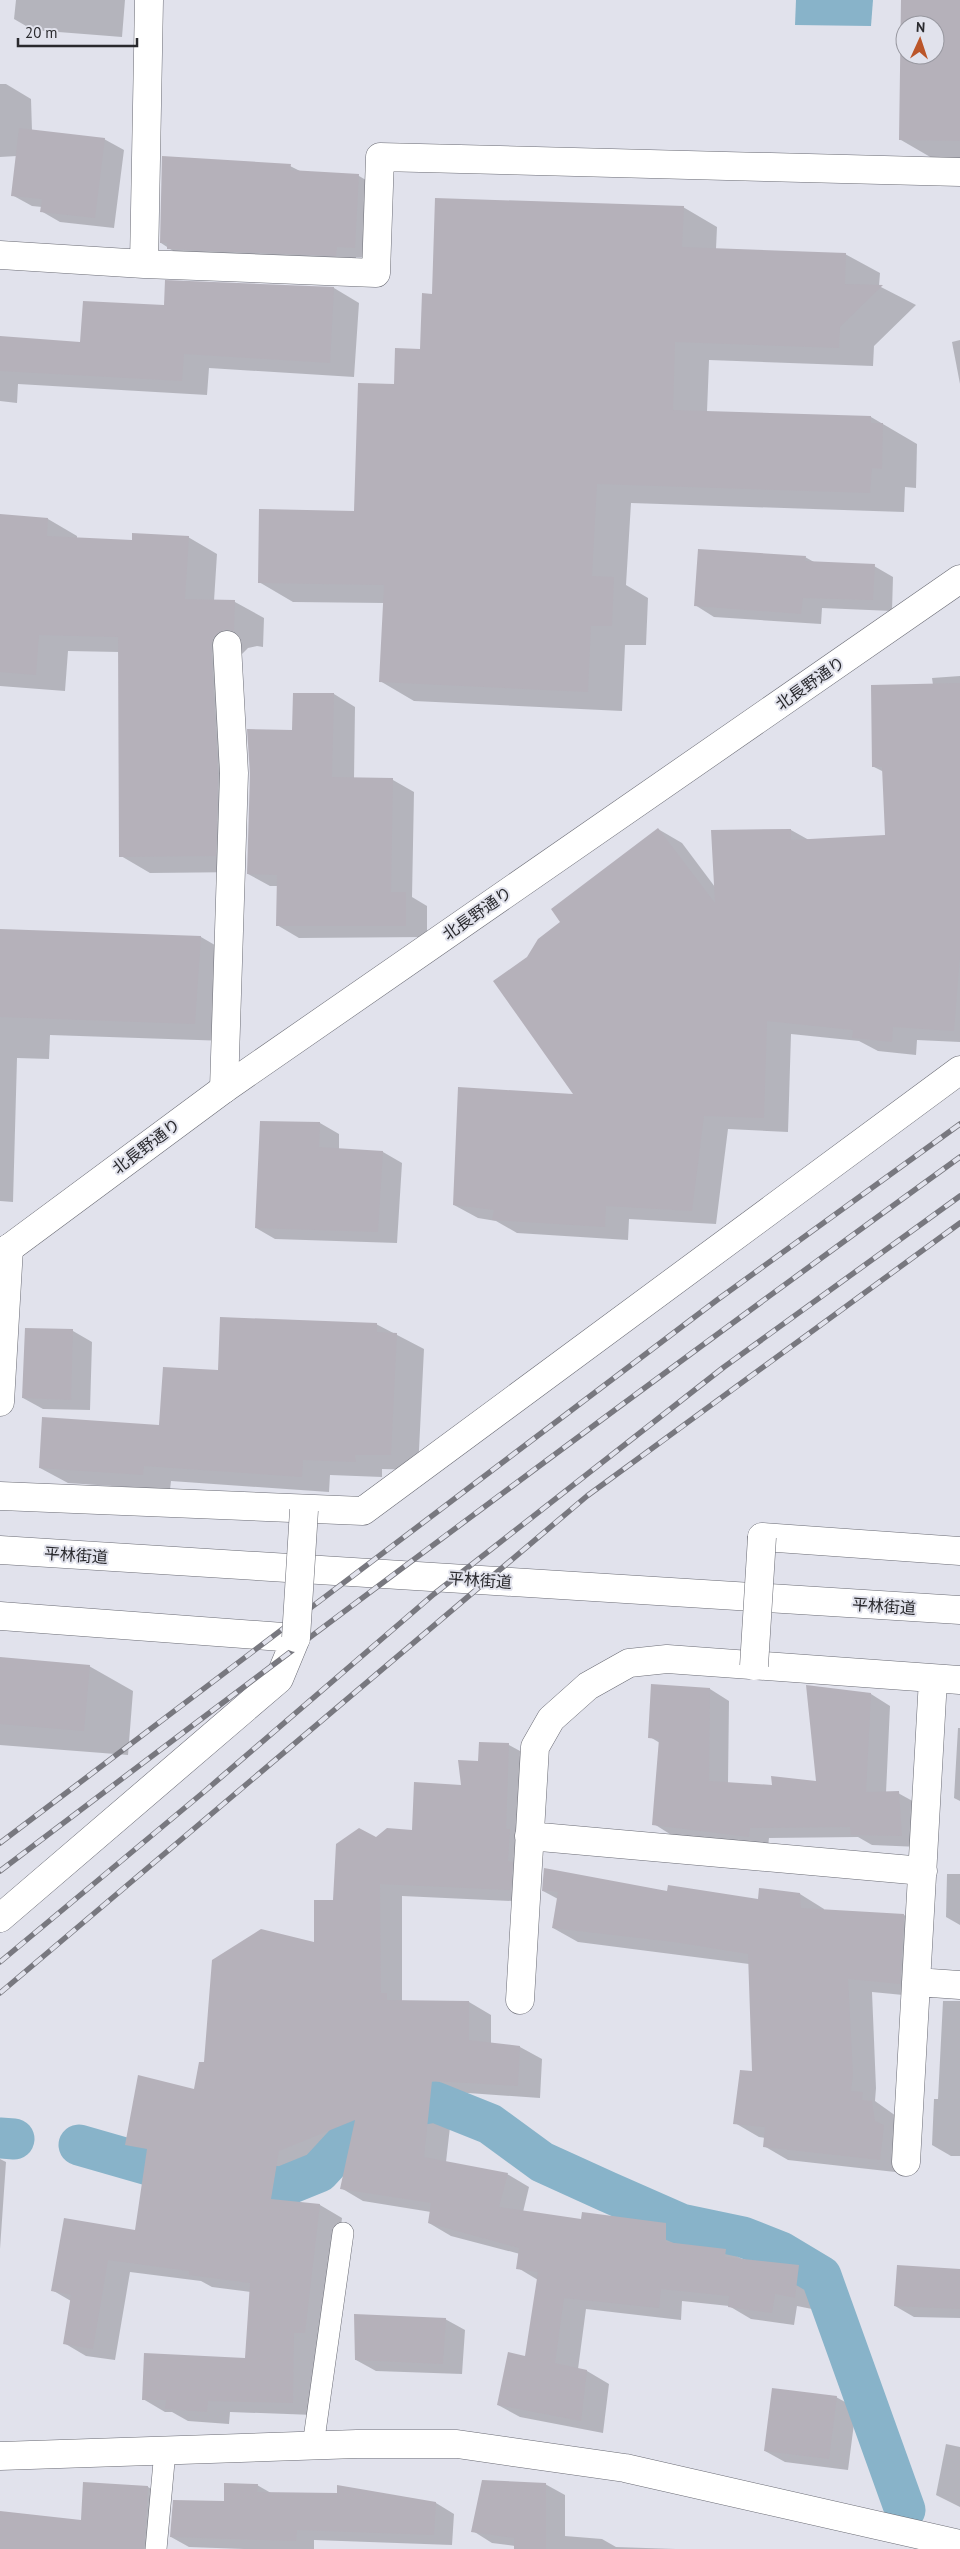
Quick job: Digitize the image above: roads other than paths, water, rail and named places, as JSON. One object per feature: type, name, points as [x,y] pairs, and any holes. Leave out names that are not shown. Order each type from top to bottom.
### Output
[{"type":"main road","points":[[144,264],[149,0]]},
{"type":"main road","points":[[0,255],[144,264],[376,273],[380,157],[960,172]]},
{"type":"main road","name":"北長野通り","points":[[5,1251],[224,1089],[960,579]]},
{"type":"main road","points":[[224,1089],[234,773],[227,645]]},
{"type":"main road","points":[[0,1496],[362,1512],[960,1070]]},
{"type":"main road","points":[[0,1402],[5,1251]]},
{"type":"main road","points":[[0,1918],[279,1679],[296,1638],[304,1510]]},
{"type":"main road","points":[[754,1666],[762,1537],[960,1551]]},
{"type":"main road","name":"平林街道","points":[[0,1550],[960,1610]]},
{"type":"main road","points":[[0,1616],[296,1638]]},
{"type":"main road","points":[[520,2000],[535,1747],[551,1719],[588,1686],[629,1663],[667,1659],[960,1680]]},
{"type":"main road","points":[[906,2162],[933,1679]]},
{"type":"main road","points":[[529,1836],[922,1871]]},
{"type":"main road","points":[[916,1982],[960,1985]]},
{"type":"main road","points":[[0,2456],[312,2446],[457,2444],[625,2468],[960,2544]]},
{"type":"lane","points":[[312,2446],[343,2233]]},
{"type":"lane","points":[[156,2549],[164,2451]]},
{"type":"water","points":[[796,0],[873,0],[871,26],[795,25]]},
{"type":"waterway","points":[[79,2145],[173,2172],[255,2185],[282,2187],[319,2172],[355,2133],[394,2109],[435,2102],[490,2124],[542,2162],[681,2224],[743,2237],[781,2252],[821,2276],[905,2510]]},
{"type":"waterway","points":[[0,2138],[14,2139]]},
{"type":"railway","points":[[0,1843],[717,1300],[960,1124]]},
{"type":"railway","points":[[0,1871],[478,1511],[960,1157]]},
{"type":"railway","points":[[0,1962],[205,1791],[434,1594],[724,1367],[960,1196]]},
{"type":"railway","points":[[0,1993],[587,1496],[960,1223]]}]
